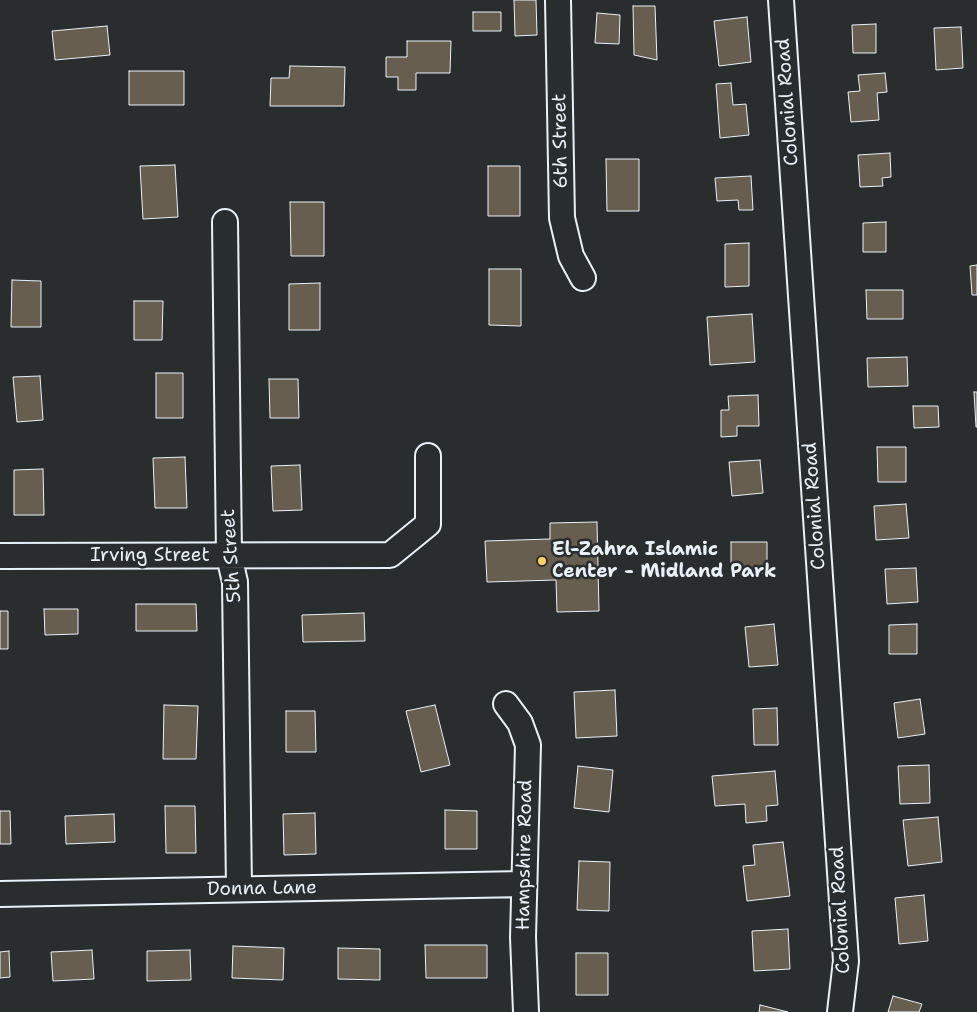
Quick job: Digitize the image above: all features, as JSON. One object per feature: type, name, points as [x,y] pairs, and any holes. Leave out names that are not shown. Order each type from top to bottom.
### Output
[{"type":"street","name":"6th Street","points":[[558,0],[562,218],[571,256],[583,278]]},
{"type":"street","name":"Colonial Road","points":[[781,0],[846,961],[844,994],[840,1012]]},
{"type":"street","name":"5th Street","points":[[224,222],[229,556],[235,582],[239,889]]},
{"type":"street","name":"Irving Street","points":[[0,556],[390,555],[428,524],[428,456]]},
{"type":"street","name":"Hampshire Road","points":[[506,704],[520,723],[528,745],[523,936],[526,1012]]},
{"type":"street","name":"Donna Lane","points":[[0,894],[524,884]]},
{"type":"building","points":[[514,0],[536,0],[537,35],[515,36]]},
{"type":"building","points":[[633,6],[655,6],[657,60],[634,55]]},
{"type":"building","points":[[473,12],[501,12],[501,31],[473,31]]},
{"type":"building","points":[[597,13],[620,15],[619,44],[595,43]]},
{"type":"building","points":[[747,17],[751,62],[719,66],[714,21]]},
{"type":"building","points":[[876,24],[876,53],[853,53],[852,25]]},
{"type":"building","points":[[107,26],[110,55],[55,60],[52,31]]},
{"type":"building","points":[[961,27],[963,68],[936,70],[934,28]]},
{"type":"building","points":[[407,41],[451,41],[450,73],[416,73],[416,90],[398,90],[398,77],[386,77],[386,57],[407,57]]},
{"type":"building","points":[[290,66],[345,67],[344,106],[270,106],[271,78],[289,78]]},
{"type":"building","points":[[129,71],[184,71],[184,105],[129,105]]},
{"type":"building","points":[[885,73],[887,92],[877,93],[879,120],[851,122],[848,92],[860,91],[858,75]]},
{"type":"building","points":[[731,83],[733,105],[746,104],[749,135],[720,138],[716,84]]},
{"type":"building","points":[[890,153],[891,177],[882,178],[883,186],[860,187],[858,155]]},
{"type":"building","points":[[606,159],[639,159],[639,211],[607,211]]},
{"type":"building","points":[[175,165],[178,217],[143,219],[140,166]]},
{"type":"building","points":[[488,166],[520,166],[520,216],[488,216]]},
{"type":"building","points":[[751,176],[753,210],[739,210],[738,200],[717,201],[715,178]]},
{"type":"building","points":[[290,202],[324,202],[324,256],[291,256]]},
{"type":"building","points":[[886,222],[886,252],[863,252],[863,223]]},
{"type":"building","points":[[749,243],[749,286],[725,287],[725,244]]},
{"type":"building","points":[[977,265],[977,295],[972,295],[970,266]]},
{"type":"building","points":[[489,269],[521,269],[521,326],[489,325]]},
{"type":"building","points":[[12,280],[41,281],[41,327],[11,327]]},
{"type":"building","points":[[320,283],[320,330],[289,330],[289,284]]},
{"type":"building","points":[[866,290],[903,290],[903,319],[867,319]]},
{"type":"building","points":[[134,301],[163,301],[162,340],[134,340]]},
{"type":"building","points":[[752,314],[755,362],[710,365],[707,317]]},
{"type":"building","points":[[907,357],[908,386],[868,387],[867,358]]},
{"type":"building","points":[[156,373],[183,373],[183,418],[156,418]]},
{"type":"building","points":[[40,376],[43,420],[17,422],[13,377]]},
{"type":"building","points":[[269,379],[298,379],[299,418],[270,418]]},
{"type":"building","points":[[974,392],[977,392],[977,427],[976,427]]},
{"type":"building","points":[[758,395],[759,426],[737,426],[737,436],[721,437],[721,410],[729,410],[728,396]]},
{"type":"building","points":[[913,406],[938,406],[939,427],[914,428]]},
{"type":"building","points":[[877,447],[906,447],[906,482],[878,482]]},
{"type":"building","points":[[185,457],[187,508],[155,508],[153,458]]},
{"type":"building","points":[[760,460],[763,493],[732,496],[729,462]]},
{"type":"building","points":[[300,465],[302,510],[273,511],[271,466]]},
{"type":"building","points":[[43,469],[44,515],[14,515],[14,470]]},
{"type":"building","points":[[906,504],[909,538],[876,540],[874,506]]},
{"type":"building","name":"El-Zahra Islamic Center - Midland Park","points":[[597,522],[599,611],[557,612],[556,580],[487,582],[485,541],[550,539],[550,523]]},
{"type":"building","points":[[731,542],[767,542],[767,573],[731,573]]},
{"type":"building","points":[[916,568],[918,602],[887,604],[885,569]]},
{"type":"building","points":[[136,604],[196,604],[197,631],[136,631]]},
{"type":"building","points":[[44,609],[78,609],[78,634],[45,635]]},
{"type":"building","points":[[0,611],[8,611],[8,649],[0,649]]},
{"type":"building","points":[[364,613],[365,641],[303,642],[302,615]]},
{"type":"building","points":[[774,624],[778,665],[749,667],[745,627]]},
{"type":"building","points":[[917,624],[917,654],[889,654],[889,625]]},
{"type":"building","points":[[615,690],[617,736],[576,738],[574,692]]},
{"type":"building","points":[[920,699],[925,734],[898,738],[894,703]]},
{"type":"building","points":[[164,705],[198,706],[196,759],[163,759]]},
{"type":"building","points":[[435,705],[450,765],[421,772],[406,711]]},
{"type":"building","points":[[777,708],[778,745],[754,745],[753,709]]},
{"type":"building","points":[[286,711],[315,711],[316,752],[286,752]]},
{"type":"building","points":[[929,765],[930,803],[900,804],[898,766]]},
{"type":"building","points":[[578,766],[613,770],[609,812],[574,808]]},
{"type":"building","points":[[775,771],[778,805],[766,806],[767,821],[746,823],[745,804],[715,806],[712,776]]},
{"type":"building","points":[[165,806],[195,806],[196,853],[166,853]]},
{"type":"building","points":[[445,810],[477,811],[477,849],[445,849]]},
{"type":"building","points":[[0,811],[10,811],[11,844],[0,844]]},
{"type":"building","points":[[315,813],[316,854],[284,855],[283,814]]},
{"type":"building","points":[[114,814],[115,842],[66,844],[65,816]]},
{"type":"building","points":[[938,817],[942,862],[908,866],[903,820]]},
{"type":"building","points":[[783,842],[790,896],[747,901],[743,866],[755,865],[753,845]]},
{"type":"building","points":[[579,861],[610,862],[609,911],[577,910]]},
{"type":"building","points":[[924,895],[928,941],[899,944],[895,898]]},
{"type":"building","points":[[788,929],[790,969],[754,971],[752,931]]},
{"type":"building","points":[[425,945],[487,945],[487,978],[426,978]]},
{"type":"building","points":[[233,946],[284,948],[283,980],[232,978]]},
{"type":"building","points":[[338,948],[380,949],[380,980],[338,979]]},
{"type":"building","points":[[92,950],[94,979],[53,981],[51,952]]},
{"type":"building","points":[[190,950],[191,980],[147,981],[147,951]]},
{"type":"building","points":[[9,951],[10,977],[0,978],[0,952]]},
{"type":"building","points":[[576,953],[608,953],[608,995],[576,995]]},
{"type":"building","points":[[893,996],[922,1004],[919,1012],[888,1012]]},
{"type":"building","points":[[760,1005],[788,1012],[759,1012]]},
{"type":"place","name":"El-Zahra Islamic Center - Midland Park","points":[[542,561]]}]
